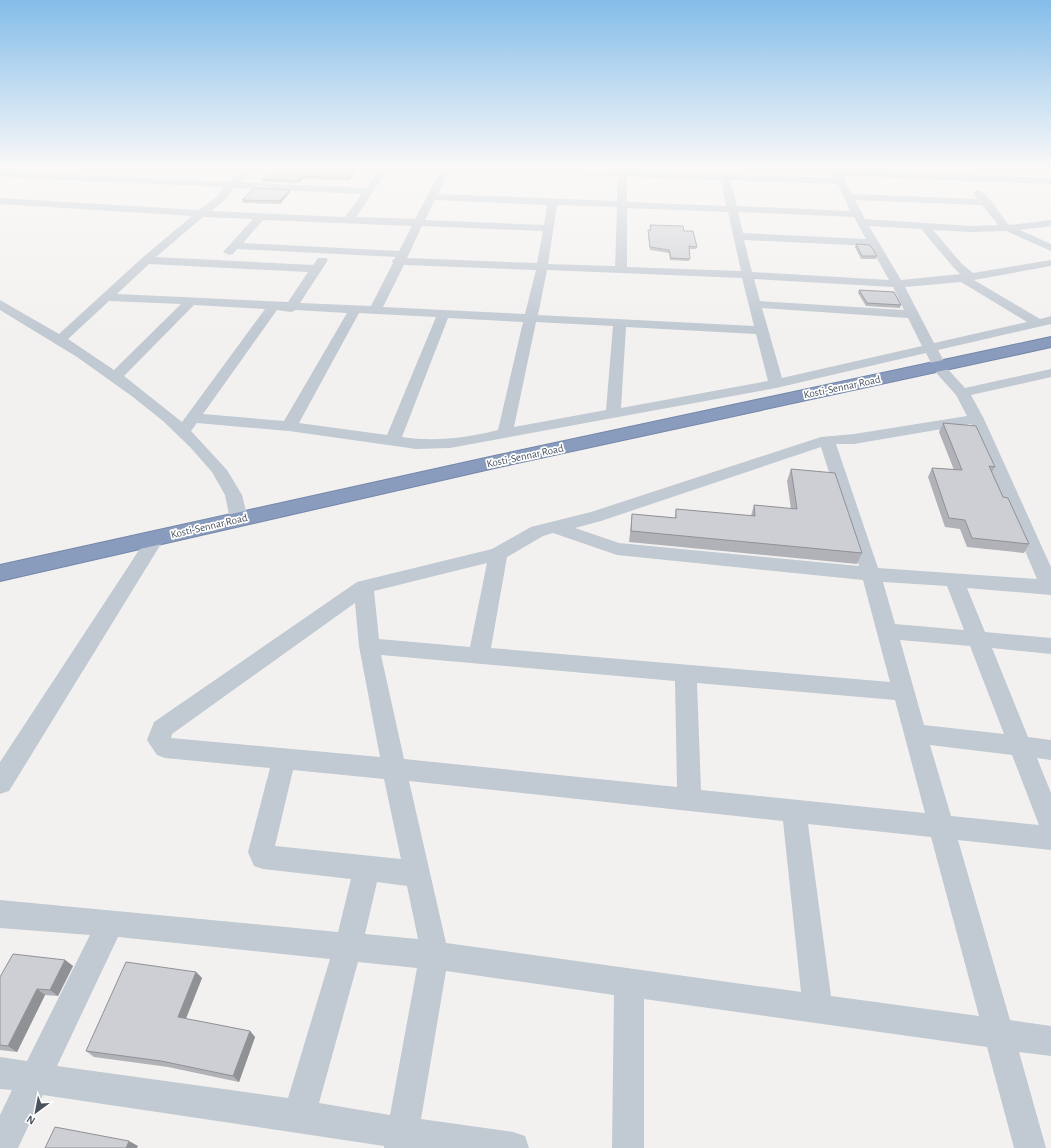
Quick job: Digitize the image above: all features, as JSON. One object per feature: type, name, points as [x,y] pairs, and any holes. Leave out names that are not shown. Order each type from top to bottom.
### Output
[{"type":"highway","name":"Kosti-Sennar Road","points":[[0,573],[499,461],[1051,342]]},
{"type":"street","points":[[60,340],[108,297],[146,260],[191,222]]},
{"type":"street","points":[[218,264],[256,222]]},
{"type":"street","points":[[408,222],[549,228]]},
{"type":"street","points":[[375,311],[418,222]]},
{"type":"street","points":[[505,433],[529,319],[542,266],[550,222]]},
{"type":"street","points":[[621,270],[622,222]]},
{"type":"street","points":[[734,222],[776,384]]},
{"type":"street","points":[[554,528],[617,549],[871,574],[1051,587],[976,419],[962,393],[937,366],[930,348],[897,284],[861,222]]},
{"type":"street","points":[[888,222],[923,226],[972,229],[1011,228],[1051,223]]},
{"type":"street","points":[[1001,222],[1005,227],[1011,228],[1051,248]]},
{"type":"street","points":[[923,226],[958,266],[967,273],[963,278]]},
{"type":"street","points":[[738,236],[874,243]]},
{"type":"street","points":[[234,246],[328,251],[400,258],[621,270],[748,275],[897,284],[963,278],[1051,263]]},
{"type":"street","points":[[291,308],[328,251]]},
{"type":"street","points":[[146,260],[316,269]]},
{"type":"street","points":[[963,278],[1038,323]]},
{"type":"street","points":[[108,297],[291,308],[762,330]]},
{"type":"street","points":[[114,378],[190,302]]},
{"type":"street","points":[[0,304],[60,340],[114,378],[183,431],[207,455],[224,478],[240,508],[239,519]]},
{"type":"street","points":[[756,304],[912,314]]},
{"type":"street","points":[[183,431],[273,307]]},
{"type":"street","points":[[289,426],[356,310]]},
{"type":"street","points":[[393,441],[443,315]]},
{"type":"street","points":[[191,418],[289,426],[416,444],[454,444],[613,412],[776,384],[1051,320]]},
{"type":"street","points":[[613,412],[620,324]]},
{"type":"street","points":[[962,393],[1051,373]]},
{"type":"street","points":[[976,419],[854,439],[827,440],[595,517],[534,532],[498,554],[364,587],[162,729],[159,734],[159,740],[165,748],[395,769],[1051,838]]},
{"type":"street","points":[[827,440],[871,574],[905,692],[1030,1148]]},
{"type":"street","points":[[3,776],[155,539]]},
{"type":"street","points":[[479,656],[498,554]]},
{"type":"street","points":[[954,580],[976,639],[1021,746],[1051,823]]},
{"type":"street","points":[[364,587],[369,646],[375,680],[418,874],[434,955],[402,1141]]},
{"type":"street","points":[[887,630],[1051,646]]},
{"type":"street","points":[[369,646],[905,692]]},
{"type":"street","points":[[686,674],[689,799]]},
{"type":"street","points":[[916,734],[1051,750]]},
{"type":"street","points":[[284,760],[260,852],[262,855],[266,858],[418,874]]},
{"type":"street","points":[[794,812],[818,1009]]},
{"type":"street","points":[[299,1116],[348,946],[367,868]]},
{"type":"street","points":[[0,914],[111,922],[434,955],[1051,1041]]},
{"type":"street","points":[[1,1148],[111,922]]},
{"type":"street","points":[[628,983],[628,1148]]},
{"type":"street","points":[[0,1073],[299,1116],[402,1141],[513,1148]]},
{"type":"building","points":[[650,225],[683,226],[684,231],[693,231],[697,247],[689,246],[690,259],[671,258],[669,250],[650,247],[648,230],[651,230]]},
{"type":"building","points":[[856,244],[870,245],[877,256],[862,256]]},
{"type":"building","points":[[859,290],[894,292],[901,305],[867,303]]},
{"type":"building","points":[[943,423],[976,426],[995,467],[989,466],[1003,497],[1008,498],[1029,544],[972,538],[965,520],[949,518],[932,468],[962,470]]},
{"type":"building","points":[[791,469],[835,473],[862,553],[631,531],[632,514],[676,518],[676,509],[755,516],[754,505],[797,509]]},
{"type":"building","points":[[13,954],[65,960],[50,990],[37,989],[8,1046],[0,1045],[0,977]]},
{"type":"building","points":[[126,962],[196,972],[178,1017],[250,1031],[233,1076],[161,1061],[86,1051]]},
{"type":"building","points":[[55,1127],[129,1141],[126,1148],[45,1148]]}]
